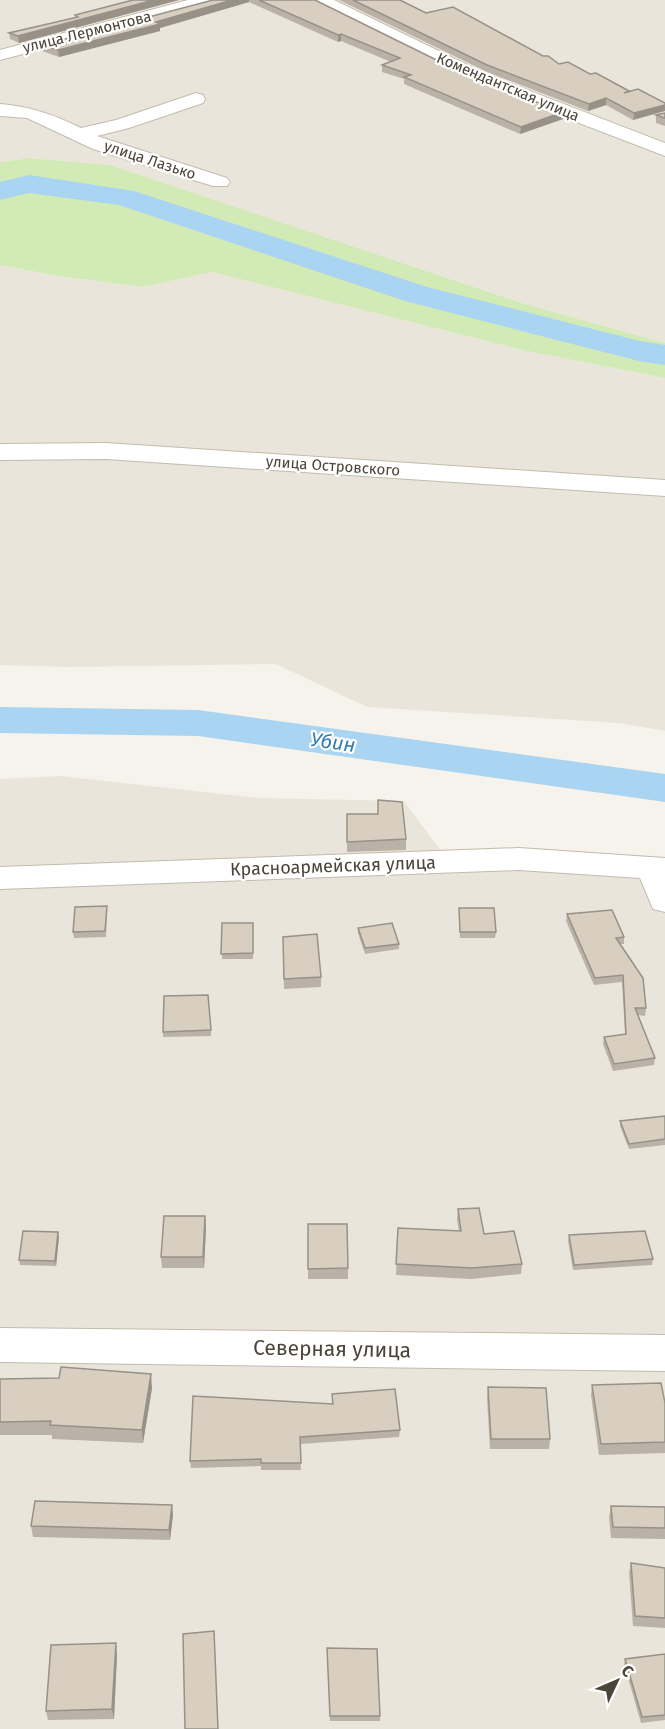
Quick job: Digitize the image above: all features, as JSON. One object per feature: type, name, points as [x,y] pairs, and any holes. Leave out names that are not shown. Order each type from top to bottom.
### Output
[{"type":"street","name":"улица Лермонтова","points":[[0,55],[208,0]]},
{"type":"street","name":"Комендантская улица","points":[[328,1],[479,78],[665,150]]},
{"type":"street","name":"улица Лазько","points":[[81,134],[122,124],[196,99]]},
{"type":"street","name":"улица Лазько","points":[[0,110],[30,113],[81,134],[100,145],[220,183]]},
{"type":"street","name":"улица Островского","points":[[0,452],[106,452],[665,488]]},
{"type":"street","name":"Красноармейская улица","points":[[0,878],[519,859],[659,868]]},
{"type":"street","points":[[659,868],[665,901]]},
{"type":"street","name":"Северная улица","points":[[0,1345],[665,1353]]},
{"type":"shaded area","points":[[0,0],[665,0],[665,343],[525,304],[110,165],[29,158],[0,162]]},
{"type":"shaded area","points":[[0,265],[58,276],[143,287],[212,272],[527,351],[665,378],[665,731],[620,723],[367,707],[276,664],[70,667],[0,665]]},
{"type":"shaded area","points":[[60,776],[259,798],[404,801],[449,862],[665,869],[665,1729],[0,1729],[0,779]]},
{"type":"green space","points":[[29,158],[110,165],[525,304],[665,343],[665,378],[527,351],[212,272],[143,287],[58,276],[0,265],[0,162]]},
{"type":"building","points":[[133,0],[154,0],[18,36],[9,33],[78,17],[75,15]]},
{"type":"building","points":[[213,0],[232,0],[156,22],[160,24],[58,50],[42,45]]},
{"type":"building","points":[[259,0],[315,0],[471,77],[563,112],[521,127],[404,77],[411,75],[382,65],[400,58],[341,34],[338,35]]},
{"type":"building","points":[[353,0],[400,0],[426,13],[453,7],[543,56],[548,56],[559,64],[568,62],[590,74],[596,73],[629,91],[624,93],[638,89],[665,105],[634,113],[606,98],[589,104],[487,65]]},
{"type":"building","points":[[378,800],[402,802],[406,839],[347,842],[347,814],[378,814]]},
{"type":"building","points":[[107,906],[105,931],[73,932],[75,907]]},
{"type":"building","points":[[459,908],[494,908],[496,932],[460,932]]},
{"type":"building","points":[[612,910],[624,937],[616,938],[643,978],[646,1008],[635,1008],[655,1058],[614,1064],[604,1037],[626,1034],[623,975],[595,978],[567,914]]},
{"type":"building","points":[[222,923],[253,923],[253,953],[221,954]]},
{"type":"building","points":[[392,923],[399,944],[365,948],[358,928]]},
{"type":"building","points":[[317,934],[321,977],[284,979],[283,937]]},
{"type":"building","points":[[208,995],[211,1030],[163,1032],[164,996]]},
{"type":"building","points":[[665,1116],[665,1139],[629,1144],[620,1121]]},
{"type":"building","points":[[479,1208],[484,1234],[514,1231],[522,1264],[472,1268],[396,1264],[398,1228],[461,1231],[458,1209]]},
{"type":"building","points":[[164,1216],[205,1216],[203,1257],[161,1257]]},
{"type":"building","points":[[308,1224],[347,1224],[348,1268],[308,1269]]},
{"type":"building","points":[[23,1231],[58,1232],[55,1261],[19,1260]]},
{"type":"building","points":[[645,1231],[653,1259],[574,1265],[569,1235]]},
{"type":"building","points":[[61,1367],[151,1374],[142,1430],[50,1425],[51,1421],[0,1422],[0,1379],[59,1378]]},
{"type":"building","points":[[661,1383],[665,1403],[665,1442],[601,1444],[592,1385]]},
{"type":"building","points":[[488,1387],[546,1388],[550,1439],[491,1439]]},
{"type":"building","points":[[395,1389],[400,1430],[300,1437],[301,1463],[261,1463],[261,1459],[190,1461],[193,1396],[333,1404],[332,1394]]},
{"type":"building","points":[[35,1501],[172,1505],[169,1530],[31,1526]]},
{"type":"building","points":[[611,1506],[665,1507],[665,1528],[613,1527]]},
{"type":"building","points":[[631,1563],[665,1568],[665,1618],[635,1616]]},
{"type":"building","points":[[214,1631],[218,1729],[185,1729],[183,1634]]},
{"type":"building","points":[[116,1643],[112,1709],[46,1711],[51,1645]]},
{"type":"building","points":[[327,1648],[377,1649],[380,1716],[330,1716]]},
{"type":"building","points":[[665,1654],[665,1715],[642,1717],[625,1659]]},
{"type":"waterway","points":[[0,191],[29,184],[124,197],[416,294],[639,351],[665,355]]},
{"type":"waterway","name":"Убин","points":[[0,720],[198,723],[665,788]]}]
